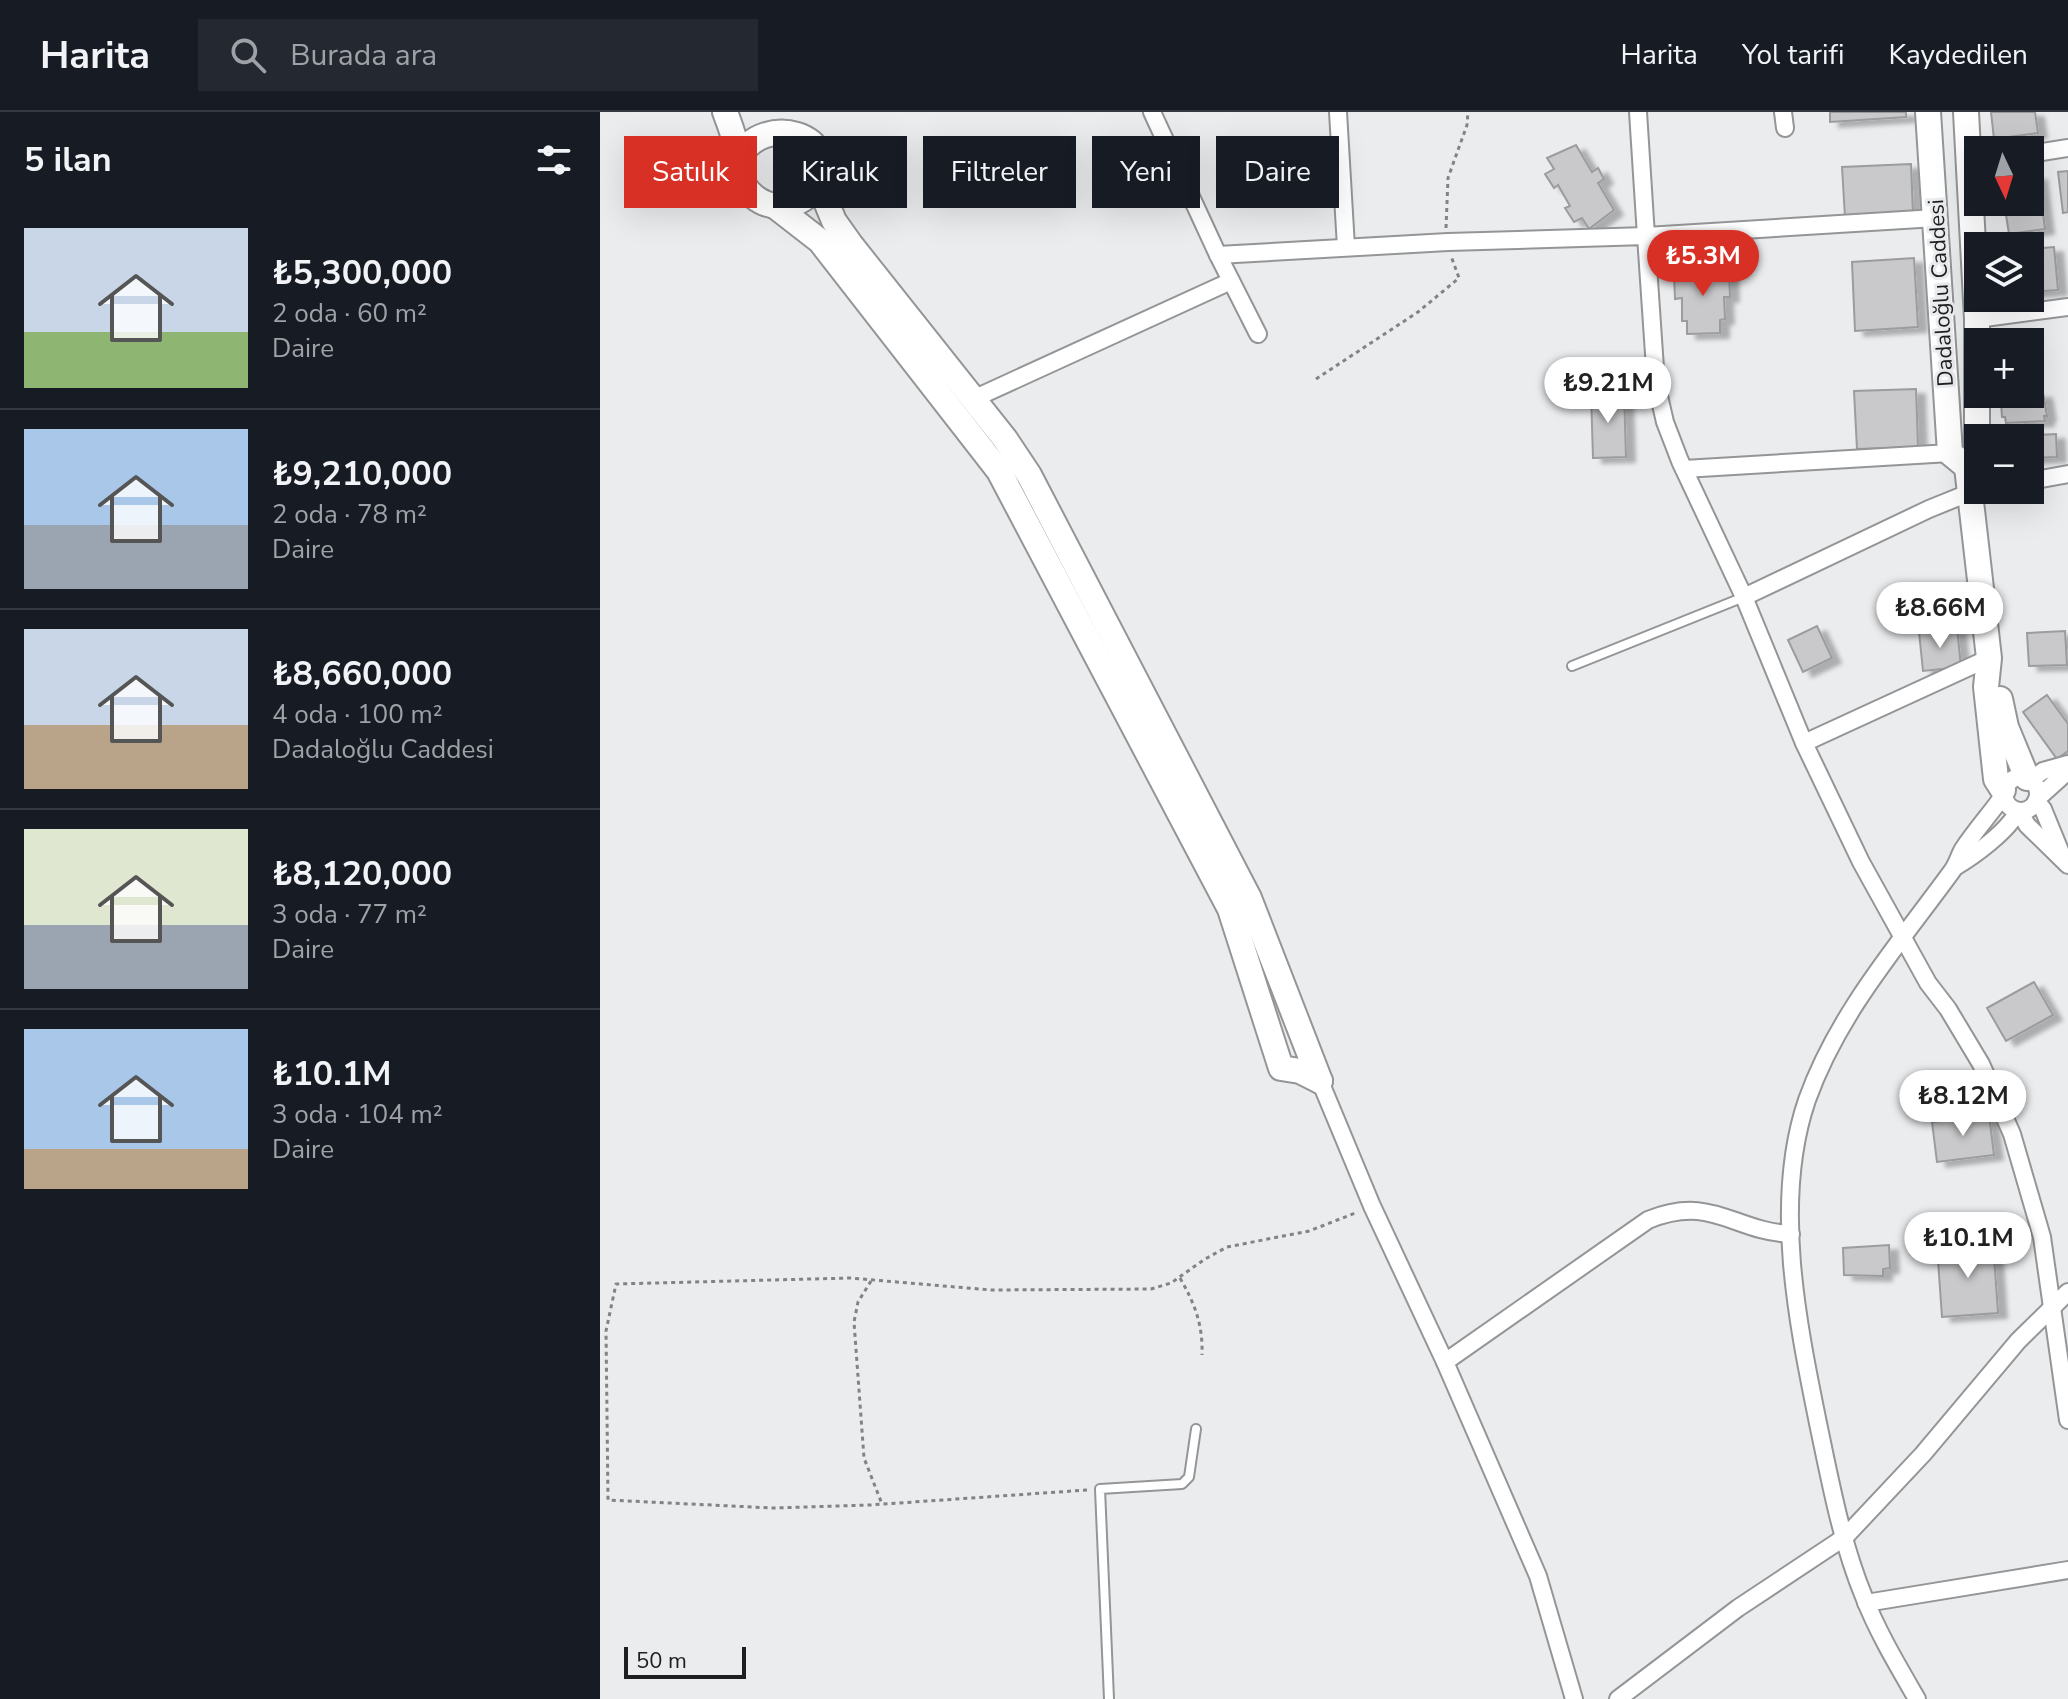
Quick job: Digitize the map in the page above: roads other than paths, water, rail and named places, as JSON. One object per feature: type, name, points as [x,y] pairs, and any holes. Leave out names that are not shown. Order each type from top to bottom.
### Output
[{"type":"street","points":[[725,112],[732,136]]},
{"type":"street","points":[[1152,112],[1258,334]]},
{"type":"street","points":[[1338,112],[1346,247]]},
{"type":"street","points":[[1638,112],[1656,383],[1665,422],[1744,597],[1804,743],[1861,862],[1928,983],[1965,1036],[1998,1099],[2034,1203],[2053,1305],[2068,1420]]},
{"type":"street","name":"Dadaloğlu Caddesi","points":[[1928,112],[1936,218],[1964,450]]},
{"type":"street","name":"Dadaloğlu Caddesi","points":[[1966,112],[1970,136]]},
{"type":"street","points":[[751,136],[774,118],[795,126],[809,136]]},
{"type":"street","points":[[2044,152],[2068,148]]},
{"type":"street","points":[[778,208],[820,241],[999,471],[1230,909],[1281,1068],[1300,1071],[1320,1081]]},
{"type":"street","points":[[829,208],[851,245],[1005,439],[1029,475],[1249,898],[1372,1206],[1445,1362],[1538,1576],[1574,1699]]},
{"type":"street","name":"Dadaloğlu Caddesi","points":[[1975,216],[1977,424]]},
{"type":"street","points":[[1218,255],[1448,242],[1646,236],[1936,218]]},
{"type":"street","points":[[973,399],[1231,281]]},
{"type":"street","points":[[1977,319],[2068,307]]},
{"type":"street","points":[[1684,469],[1964,475]]},
{"type":"street","points":[[2044,478],[2068,474]]},
{"type":"street","points":[[1744,597],[1964,477]]},
{"type":"street","name":"Dadaloğlu Caddesi","points":[[1970,504],[1989,664],[1998,688],[2006,727],[2033,789]]},
{"type":"street","points":[[1804,743],[1989,664]]},
{"type":"street","name":"Dadaloğlu Caddesi","points":[[1989,664],[1986,687],[1996,779],[2003,793]]},
{"type":"street","points":[[1955,867],[1970,859],[2002,831],[2019,811],[2031,808],[2033,789],[2043,771],[2068,764]]},
{"type":"street","points":[[2033,789],[2068,771]]},
{"type":"street","points":[[1917,1699],[1885,1644],[1866,1603],[1830,1479],[1802,1341],[1791,1234],[1794,1155],[1809,1096],[1837,1034],[1902,935],[1955,867],[1961,852],[2010,780],[2015,777],[2033,789],[2066,862]]},
{"type":"street","points":[[2003,793],[2009,807],[2019,811],[2027,825],[2066,862]]},
{"type":"street","points":[[1445,1362],[1658,1216],[1680,1211],[1708,1211],[1765,1231],[1791,1234]]},
{"type":"street","points":[[1618,1699],[1738,1608],[1845,1537],[1923,1454],[1987,1374],[2068,1292]]},
{"type":"street","points":[[1866,1603],[2068,1570]]},
{"type":"lane","points":[[1572,666],[1744,597]]},
{"type":"lane","points":[[1109,1699],[1100,1489],[1182,1484],[1189,1477],[1196,1429]]}]
